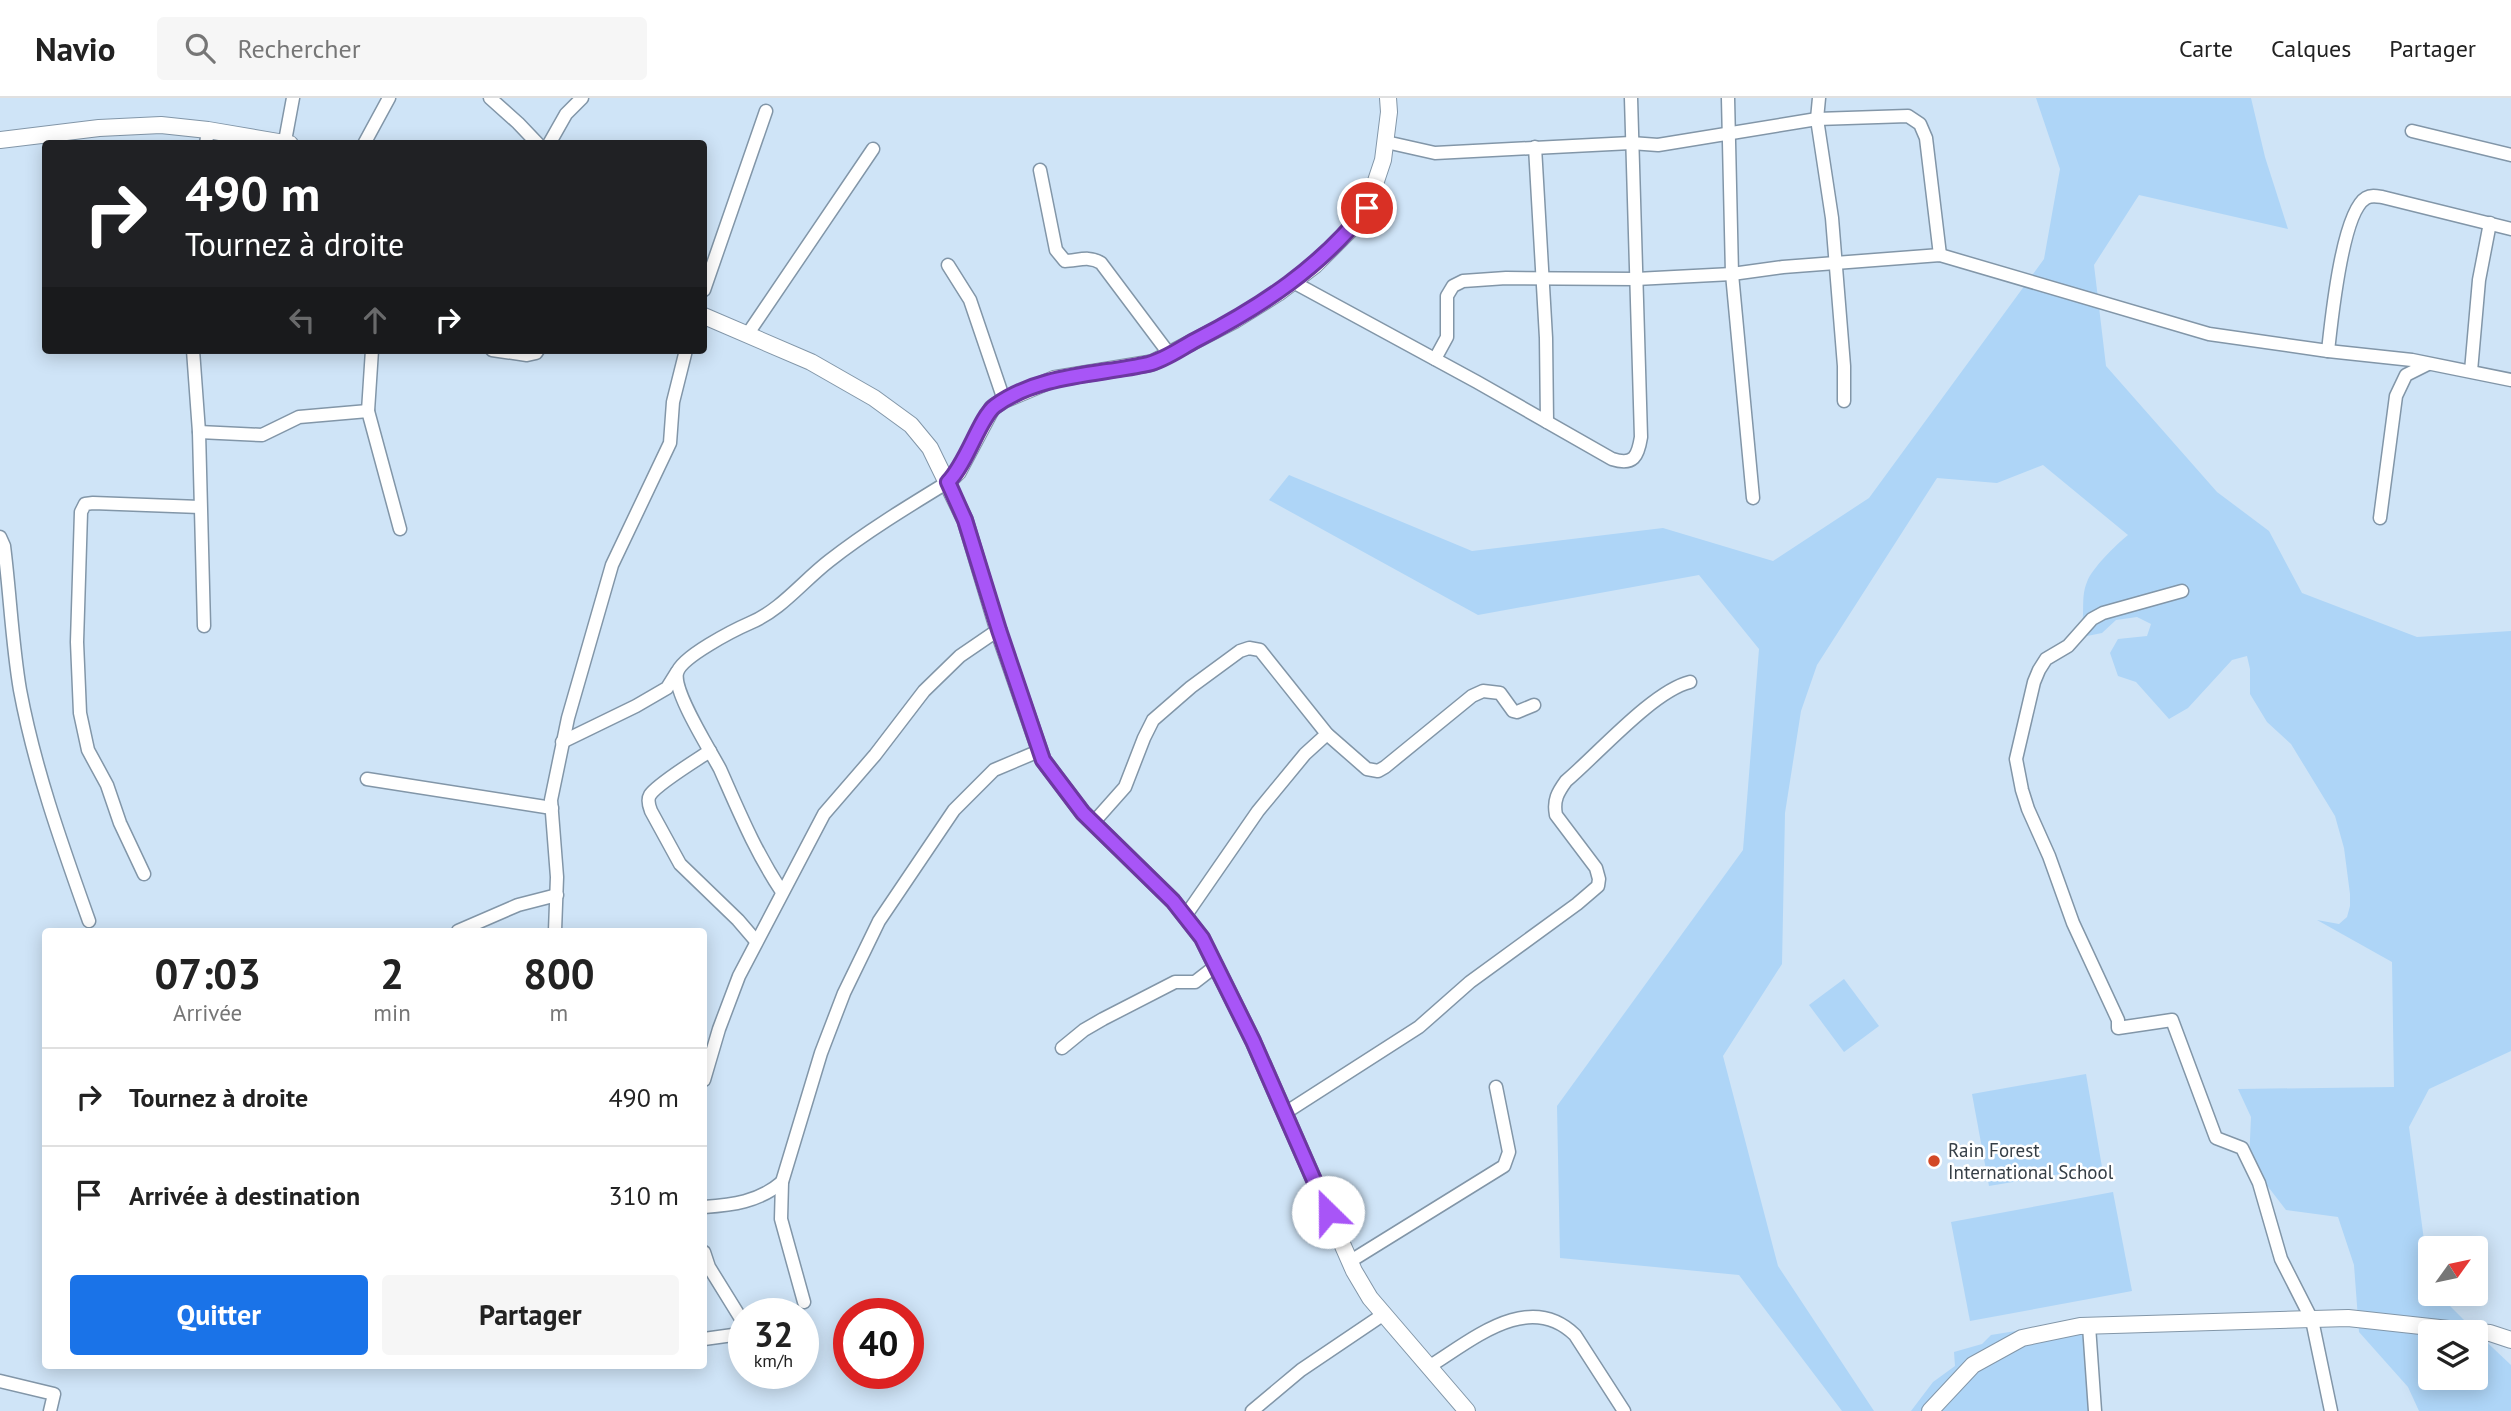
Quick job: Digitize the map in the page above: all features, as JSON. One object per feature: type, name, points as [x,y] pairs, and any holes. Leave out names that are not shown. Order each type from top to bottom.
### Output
[{"type":"street","points":[[287,140],[293,98]]},
{"type":"street","points":[[366,140],[389,98]]},
{"type":"street","points":[[490,98],[534,140]]},
{"type":"street","points":[[551,140],[566,114],[582,98]]},
{"type":"street","points":[[562,743],[667,688],[685,661],[735,629],[762,618],[780,606],[810,576],[842,551],[898,512],[948,482],[958,472],[992,408],[1004,400],[1054,379],[1152,363],[1235,320],[1315,265],[1349,231],[1367,208],[1383,160],[1389,112],[1388,98]]},
{"type":"street","points":[[1293,282],[1620,461],[1631,460],[1639,451],[1641,437],[1631,98]]},
{"type":"street","points":[[1728,98],[1731,119],[1732,274],[1753,498]]},
{"type":"street","points":[[1819,98],[1817,119],[1832,218],[1844,366],[1844,401]]},
{"type":"street","points":[[707,281],[766,111]]},
{"type":"street","points":[[1386,142],[1435,153],[1631,143],[1657,145],[1817,119],[1908,116],[1920,124],[1926,138],[1940,255]]},
{"type":"street","points":[[0,140],[99,128],[161,125],[207,137],[255,140]]},
{"type":"street","points":[[2412,131],[2511,155]]},
{"type":"street","points":[[1535,147],[1546,338],[1547,422]]},
{"type":"street","points":[[747,335],[873,149]]},
{"type":"street","points":[[1040,170],[1056,250],[1060,257],[1065,261],[1096,259],[1101,263],[1170,355]]},
{"type":"street","points":[[2328,351],[2336,283],[2355,212],[2365,198],[2382,197],[2511,229]]},
{"type":"street","points":[[2471,372],[2479,280],[2490,223]]},
{"type":"street","points":[[1435,359],[1447,337],[1447,296],[1457,283],[1474,280],[1636,279],[1732,274],[1940,255],[2208,334],[2412,360],[2511,380]]},
{"type":"street","points":[[948,265],[970,300],[1004,400]]},
{"type":"street","points":[[707,317],[811,362],[883,405],[911,425],[924,440],[948,482],[965,520],[1039,751],[1055,778],[1093,823],[1186,915],[1217,965],[1349,1262],[1370,1298],[1467,1411]]},
{"type":"street","points":[[193,354],[199,432],[204,626]]},
{"type":"street","points":[[372,354],[368,411],[400,529]]},
{"type":"street","points":[[555,928],[557,895],[551,800],[562,743],[612,565],[670,443],[673,402],[685,354]]},
{"type":"street","points":[[2380,518],[2396,396],[2406,375],[2429,363]]},
{"type":"street","points":[[199,432],[262,435],[299,417],[368,411]]},
{"type":"street","points":[[144,874],[120,823],[107,785],[88,750],[80,713],[77,642],[81,512],[85,504],[93,503],[200,507]]},
{"type":"street","points":[[0,537],[4,546],[20,687],[31,740],[46,799],[89,921]]},
{"type":"street","points":[[2182,591],[2103,613],[2092,619],[2068,646],[2046,659],[2034,682],[2017,759],[2018,774],[2028,809],[2066,904],[2118,1020],[2118,1028],[2172,1020],[2216,1138],[2242,1148],[2249,1162],[2259,1183],[2281,1259],[2312,1320],[2331,1411]]},
{"type":"street","points":[[707,1070],[723,1018],[756,942],[824,814],[875,755],[923,691],[960,656],[999,630]]},
{"type":"street","points":[[1093,823],[1125,787],[1153,720],[1191,687],[1240,651],[1249,648],[1259,650],[1327,734],[1367,769],[1378,771],[1472,696],[1482,691],[1500,693],[1513,711],[1534,705]]},
{"type":"street","points":[[677,671],[677,684],[752,844],[782,892]]},
{"type":"street","points":[[1285,1113],[1419,1027],[1470,982],[1598,886],[1596,868],[1556,815],[1554,808],[1558,793],[1566,780],[1645,709],[1680,685],[1690,682]]},
{"type":"street","points":[[1186,915],[1269,797],[1327,734]]},
{"type":"street","points":[[710,751],[657,788],[649,796],[649,803],[680,864],[738,920],[756,942]]},
{"type":"street","points":[[803,1298],[780,1219],[782,1182],[821,1053],[844,993],[879,921],[954,810],[994,770],[1039,751]]},
{"type":"street","points":[[367,779],[552,807]]},
{"type":"street","points":[[465,928],[518,905],[557,895]]},
{"type":"street","points":[[1062,1048],[1103,1019],[1175,982],[1195,982],[1217,965]]},
{"type":"street","points":[[1349,1262],[1504,1166],[1509,1152],[1496,1087]]},
{"type":"street","points":[[707,1208],[767,1195],[782,1182]]},
{"type":"street","points":[[707,1261],[743,1322],[740,1334],[707,1339]]},
{"type":"street","points":[[1252,1411],[1301,1370],[1384,1314]]},
{"type":"street","points":[[1430,1366],[1514,1318],[1543,1317],[1566,1326],[1575,1335],[1624,1411]]},
{"type":"street","points":[[1930,1411],[1973,1365],[2022,1338],[2089,1326],[2348,1318],[2418,1325]]},
{"type":"street","points":[[2089,1326],[2095,1411]]},
{"type":"street","points":[[2488,1334],[2511,1340]]},
{"type":"street","points":[[0,1381],[50,1392],[55,1398],[50,1411]]},
{"type":"shaded area","points":[[2036,98],[2251,98],[2265,157],[2288,229],[2139,195],[2094,265],[2106,366],[2217,492],[2269,531],[2302,593],[2417,637],[2511,631],[2511,1051],[2429,1089],[2409,1127],[2423,1236],[2418,1236],[2418,1306],[2450,1306],[2464,1320],[2418,1320],[2418,1390],[2488,1390],[2488,1343],[2511,1365],[2511,1411],[2419,1411],[2408,1387],[2359,1332],[2354,1265],[2338,1217],[2286,1210],[2249,1162],[2251,1117],[2238,1089],[2394,1087],[2392,962],[2317,920],[2339,924],[2347,917],[2350,894],[2344,848],[2335,816],[2291,744],[2267,722],[2250,694],[2247,656],[2232,660],[2188,708],[2169,719],[2136,682],[2118,676],[2110,653],[2118,639],[2147,636],[2151,624],[2137,617],[2116,620],[2102,633],[2077,638],[2082,625],[2085,589],[2090,576],[2128,535],[2043,465],[1997,483],[1937,478],[1817,665],[1801,711],[1785,813],[1782,964],[1723,1056],[1778,1266],[1874,1411],[1842,1411],[1739,1275],[1560,1258],[1557,1106],[1743,850],[1759,649],[1699,575],[1478,615],[1269,500],[1289,475],[1472,551],[1663,528],[1773,561],[1869,498],[2044,259],[2060,169]]},
{"type":"shaded area","points":[[1844,979],[1879,1026],[1844,1052],[1809,1005]]},
{"type":"shaded area","points":[[2086,1074],[2102,1167],[1989,1186],[1972,1094]]},
{"type":"shaded area","points":[[2113,1192],[2132,1291],[1970,1321],[1951,1222]]},
{"type":"shaded area","points":[[2091,1319],[2092,1411],[1911,1411],[1933,1382],[1955,1366],[1954,1352],[1982,1344],[1991,1335]]},
{"type":"place","name":"Rain Forest International School","points":[[1934,1161]]},
{"type":"route","points":[[1328,1212],[1253,1041],[1202,938],[1173,901],[1083,813],[1043,760],[965,520],[948,482],[958,472],[992,408],[1004,400],[1054,379],[1152,363],[1235,320],[1278,293],[1315,265],[1349,231],[1367,208]]}]
